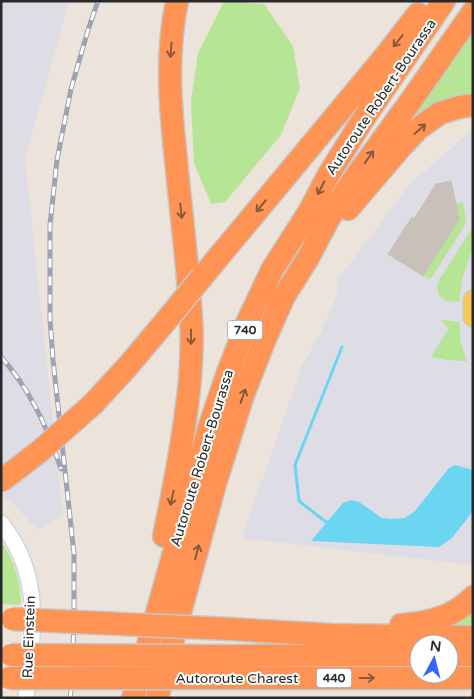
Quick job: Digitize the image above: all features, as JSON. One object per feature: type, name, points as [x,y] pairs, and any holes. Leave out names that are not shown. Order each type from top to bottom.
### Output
[{"type":"highway","points":[[132,698],[179,462],[187,412],[191,357],[192,320],[170,105],[170,52],[177,1]]},
{"type":"highway","points":[[1,481],[46,446],[92,404],[128,366],[393,47],[427,1]]},
{"type":"highway","name":"Autoroute Robert-Bourassa","points":[[132,698],[210,425],[247,323],[272,270],[309,212],[328,174],[444,1]]},
{"type":"highway","name":"Autoroute Robert-Bourassa","points":[[157,698],[215,484],[243,395],[284,296],[349,186],[473,12]]},
{"type":"highway","points":[[308,258],[400,148],[420,128],[440,113],[473,105]]},
{"type":"highway","points":[[283,632],[399,626],[421,623],[439,619],[459,609],[473,597]]},
{"type":"highway","points":[[165,698],[184,599]]},
{"type":"highway","points":[[7,619],[332,635],[473,637]]},
{"type":"highway","name":"Autoroute Charest","points":[[6,655],[409,656]]},
{"type":"highway","points":[[459,656],[473,655]]},
{"type":"highway","name":"Autoroute Charest","points":[[5,678],[473,678]]},
{"type":"main road","points":[[473,300],[473,317]]},
{"type":"street","name":"Rue Einstein","points":[[1,524],[22,558],[28,574],[32,595],[32,624],[26,698]]},
{"type":"shaded area","points":[[1,1],[69,1],[25,159],[63,516],[38,530],[1,494]]},
{"type":"shaded area","points":[[473,129],[473,565],[242,538],[302,365],[320,335],[337,296],[337,281],[410,184]]},
{"type":"green space","points":[[224,1],[264,4],[293,46],[300,88],[281,135],[225,202],[211,204],[194,163],[191,101],[198,53]]},
{"type":"green space","points":[[473,28],[473,98],[403,126]]},
{"type":"green space","points":[[463,202],[466,221],[463,228],[431,279],[423,276],[459,219],[456,204]]},
{"type":"green space","points":[[473,227],[473,246],[463,276],[459,302],[446,301],[439,296],[438,282]]},
{"type":"green space","points":[[441,321],[459,322],[461,343],[467,361],[431,357],[449,328]]},
{"type":"green space","points":[[1,541],[16,571],[21,605],[1,604]]},
{"type":"green space","points":[[473,605],[473,628],[446,628]]},
{"type":"water","points":[[455,465],[473,470],[473,511],[452,538],[439,547],[311,541],[343,503],[351,500],[359,502],[382,518],[405,518],[415,511],[449,468]]},
{"type":"building","points":[[451,181],[459,219],[423,276],[388,254],[412,217],[414,219],[436,184]]},
{"type":"waterway","points":[[330,522],[326,522],[299,501],[295,465],[342,347]]},
{"type":"railway","points":[[70,698],[74,617],[74,554],[50,319],[50,225],[57,160],[71,89],[98,1]]},
{"type":"railway","points":[[1,357],[21,382],[37,410],[61,469]]}]
